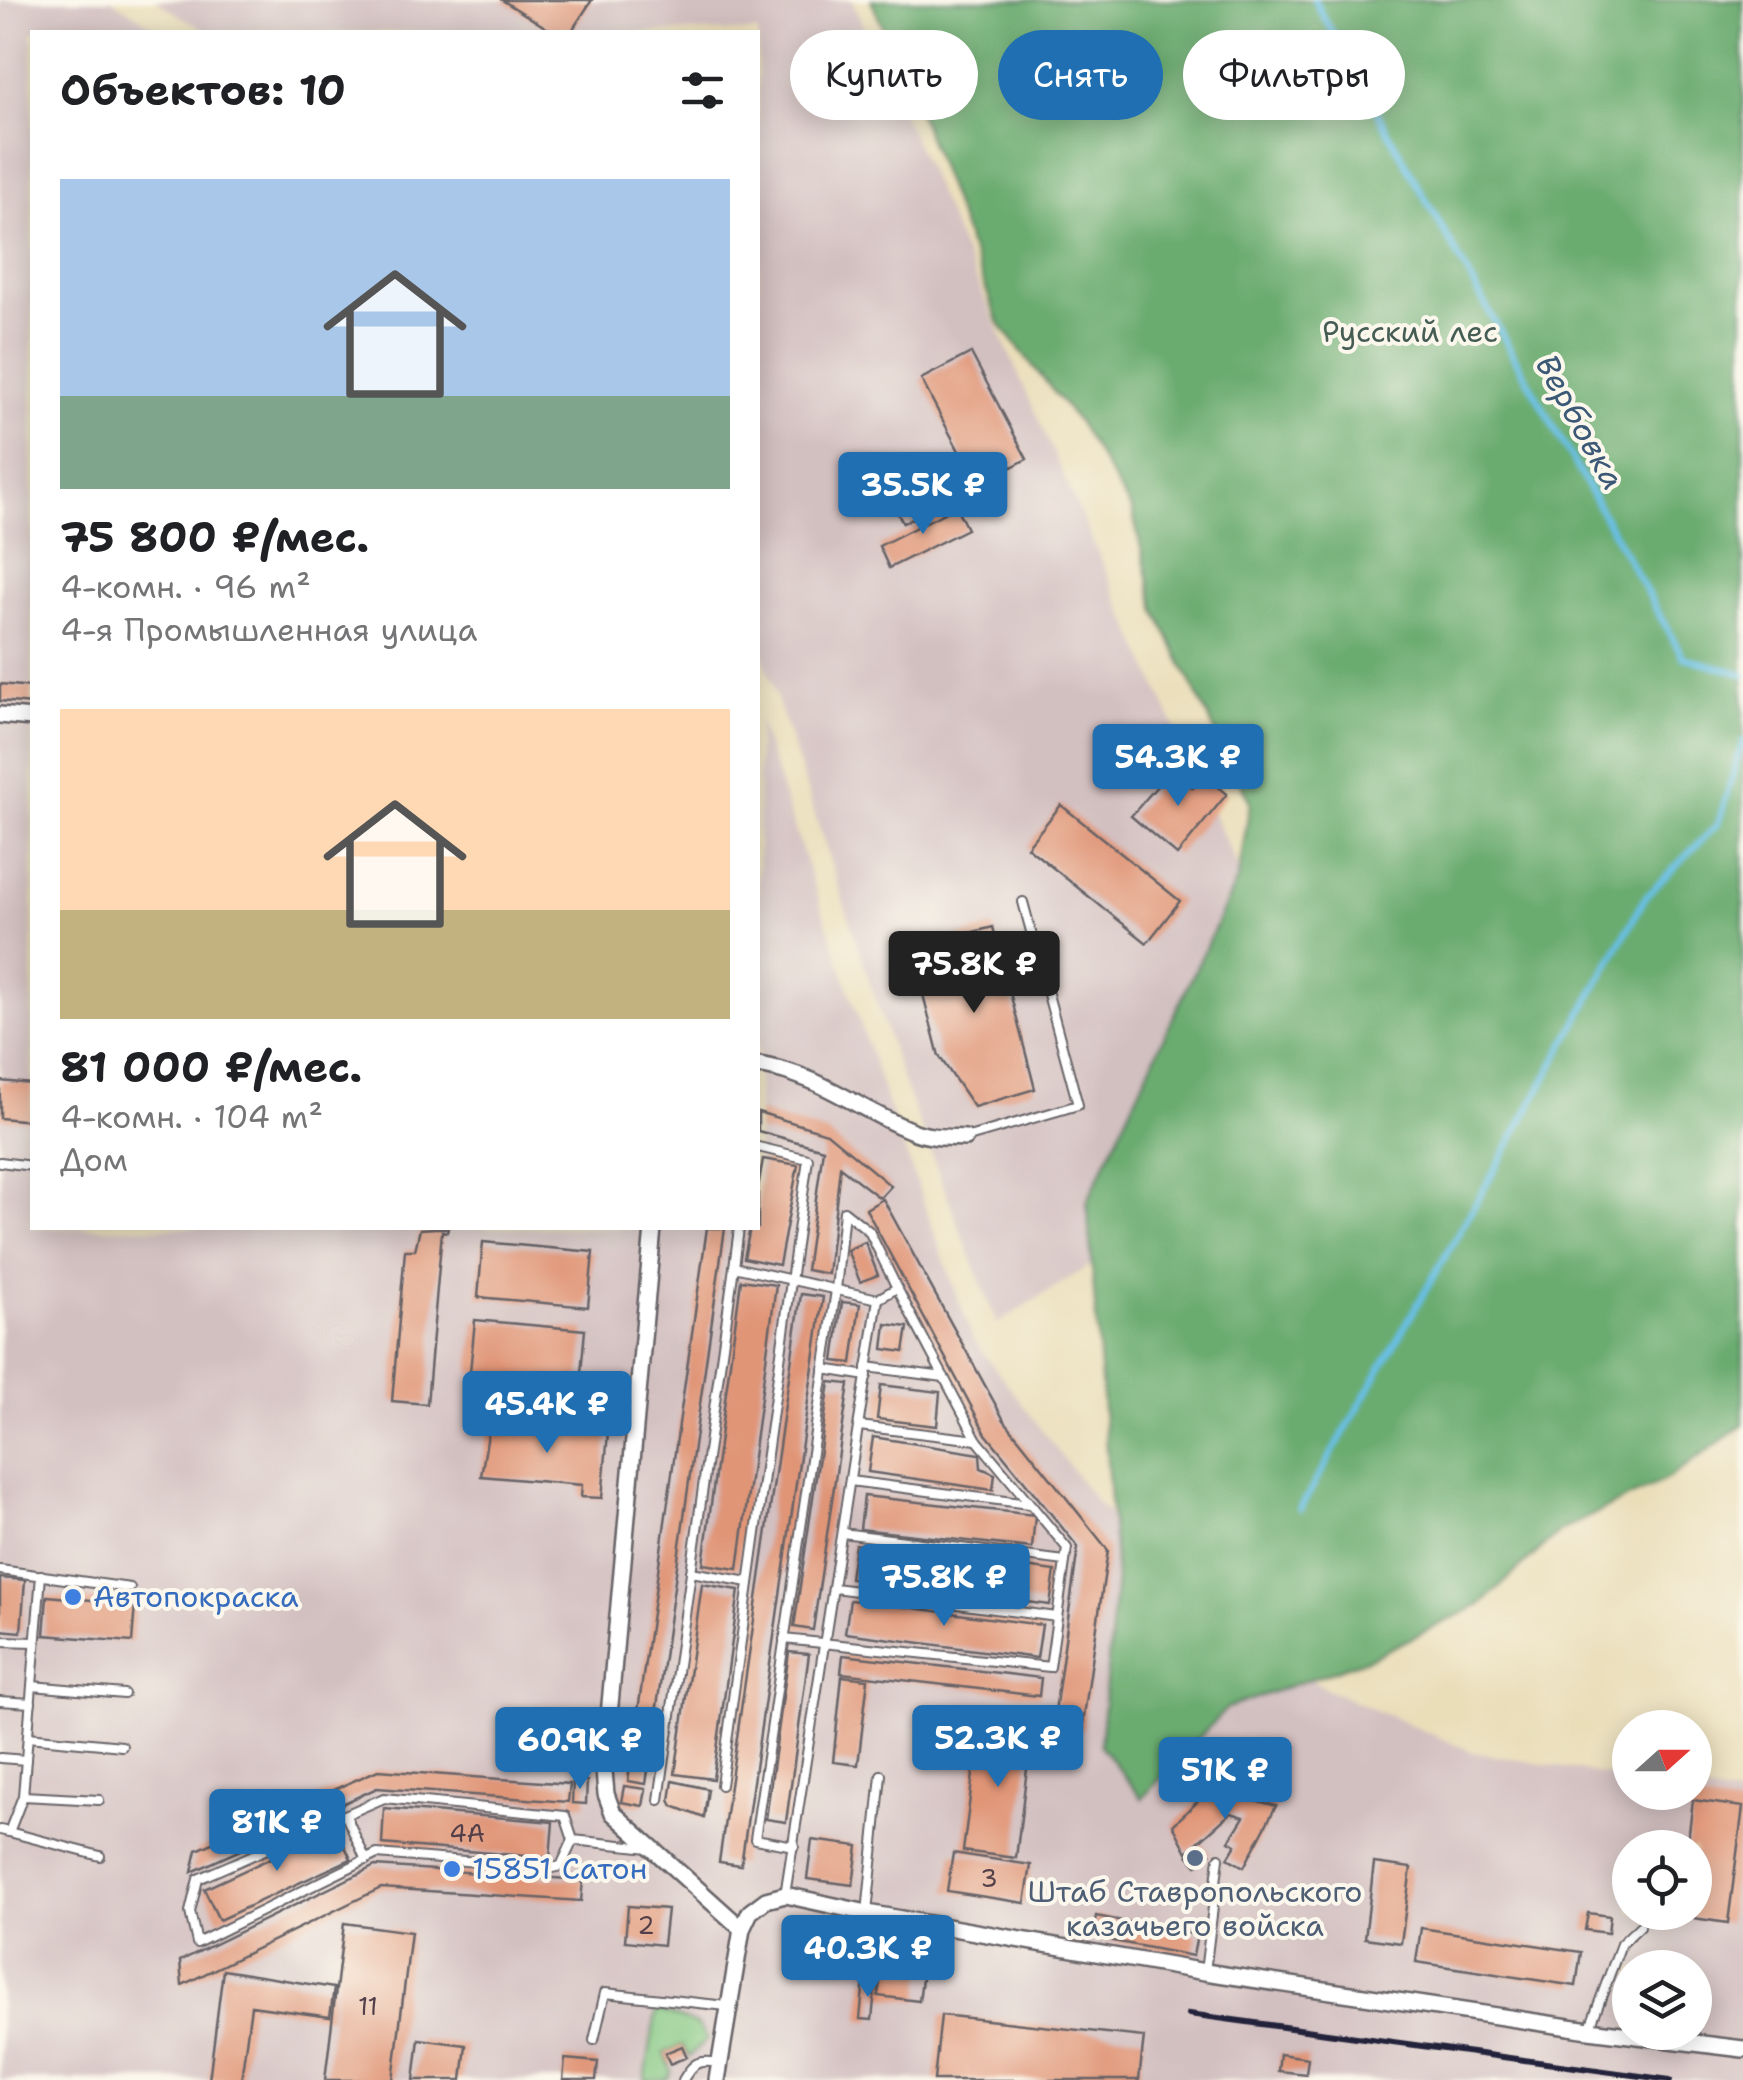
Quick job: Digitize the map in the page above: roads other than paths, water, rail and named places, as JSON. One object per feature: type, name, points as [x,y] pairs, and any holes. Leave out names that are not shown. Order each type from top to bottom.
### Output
[{"type":"street","points":[[0,715],[30,718]]},
{"type":"street","points":[[760,1065],[794,1072],[828,1086],[910,1130],[934,1137],[966,1138]]},
{"type":"street","points":[[653,1230],[604,1772],[606,1794],[614,1813],[742,1929]]},
{"type":"street","points":[[718,2072],[742,1929],[750,1912],[766,1900],[786,1895],[867,1913],[1205,1972],[1589,2030],[1743,2049]]},
{"type":"lane","points":[[966,1138],[1078,1105],[1022,902]]},
{"type":"lane","points":[[720,1784],[808,1158],[760,1148]]},
{"type":"lane","points":[[0,1162],[30,1166]]},
{"type":"lane","points":[[784,1639],[1050,1667],[1067,1548],[977,1440],[868,1231],[844,1211],[836,1290],[784,1639],[755,1839],[794,1846]]},
{"type":"lane","points":[[660,1800],[739,1230]]},
{"type":"lane","points":[[734,1266],[878,1299],[897,1288]]},
{"type":"lane","points":[[786,1895],[878,1299]]},
{"type":"lane","points":[[824,1370],[944,1377]]},
{"type":"lane","points":[[859,1426],[977,1440]]},
{"type":"lane","points":[[850,1480],[1032,1504]]},
{"type":"lane","points":[[842,1533],[1065,1561]]},
{"type":"lane","points":[[0,1570],[130,1588]]},
{"type":"lane","points":[[691,1572],[750,1582]]},
{"type":"lane","points":[[41,1575],[23,1796],[4,1831],[100,1856]]},
{"type":"lane","points":[[834,1588],[1057,1617]]},
{"type":"lane","points":[[0,1641],[35,1642]]},
{"type":"lane","points":[[32,1686],[124,1694]]},
{"type":"lane","points":[[0,1701],[31,1703]]},
{"type":"lane","points":[[28,1737],[122,1746]]},
{"type":"lane","points":[[0,1758],[26,1760]]},
{"type":"lane","points":[[867,1913],[881,1775]]},
{"type":"lane","points":[[23,1796],[98,1800]]},
{"type":"lane","points":[[384,1798],[565,1816],[572,1840],[560,1866],[552,1868],[377,1854],[197,1943],[190,1912],[198,1879],[346,1816],[384,1798]]},
{"type":"lane","points":[[346,1816],[366,1860]]},
{"type":"lane","points":[[572,1840],[654,1849]]},
{"type":"lane","points":[[1205,1972],[1219,1858]]},
{"type":"lane","points":[[1589,2030],[1621,1944],[1636,1930]]},
{"type":"lane","points":[[594,2040],[605,1993],[727,2006]]},
{"type":"lane","points":[[683,2080],[692,2064],[702,2060],[718,2072]]},
{"type":"waterway","name":"Вербовка","points":[[1314,0],[1683,657],[1743,674]]},
{"type":"waterway","points":[[1300,1509],[1508,1147],[1646,896],[1718,824],[1743,741]]},
{"type":"railway","points":[[1189,2014],[1670,2080]]},
{"type":"place","name":"Автопокраска","points":[[73,1597]]},
{"type":"place","name":"Штаб Ставропольского казачьего войска","points":[[1195,1858]]},
{"type":"place","name":"15851 Сатон","points":[[452,1869]]},
{"type":"park label","name":"Русский лес","points":[[1410,332]]}]
